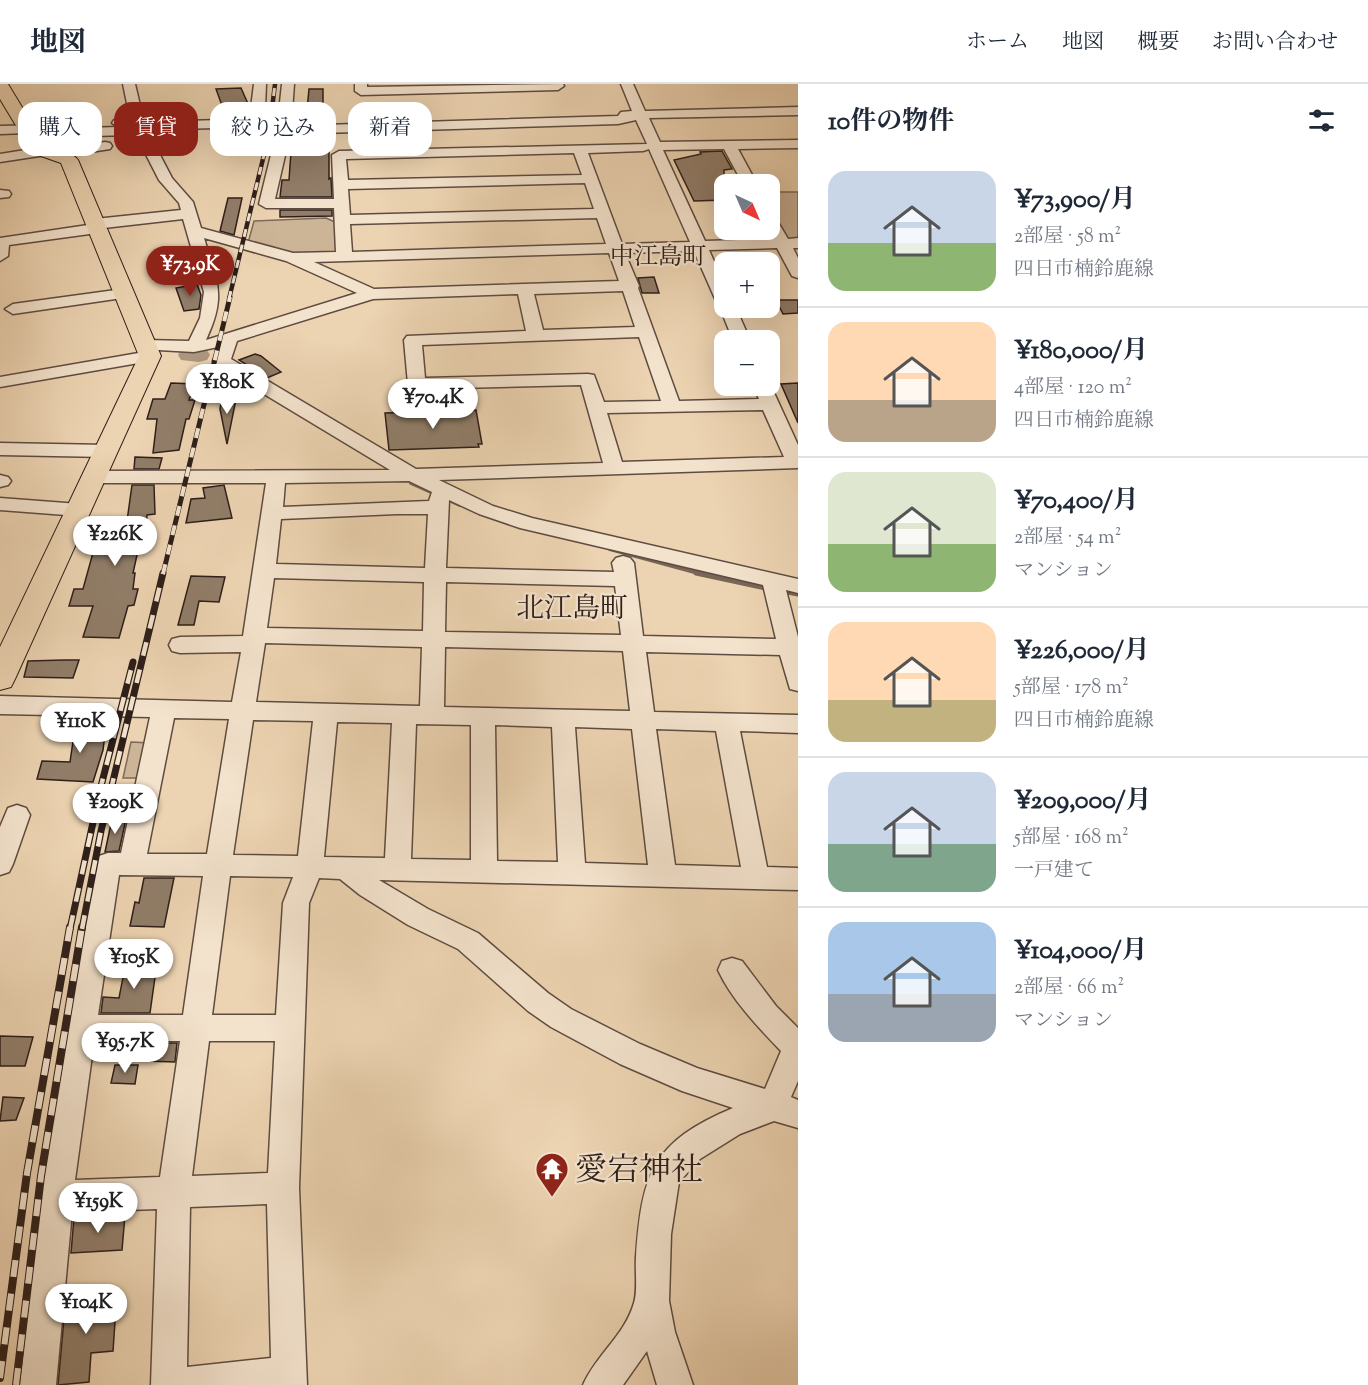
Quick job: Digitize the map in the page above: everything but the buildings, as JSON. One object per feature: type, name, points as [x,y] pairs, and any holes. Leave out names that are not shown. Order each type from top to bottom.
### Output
[{"type":"main road","points":[[1,88],[18,115]]},
{"type":"main road","points":[[0,679],[107,451],[148,350],[69,160],[57,156]]},
{"type":"street","points":[[129,84],[135,102]]},
{"type":"street","points":[[258,102],[260,84]]},
{"type":"street","points":[[288,84],[288,102]]},
{"type":"street","points":[[361,84],[361,91],[557,85],[563,102]]},
{"type":"street","points":[[627,84],[641,115],[649,146],[714,278]]},
{"type":"street","points":[[451,89],[454,105]]},
{"type":"street","points":[[336,122],[798,111]]},
{"type":"street","points":[[336,123],[618,120],[641,115]]},
{"type":"street","points":[[102,126],[210,122]]},
{"type":"street","points":[[457,123],[464,152]]},
{"type":"street","points":[[0,130],[18,129]]},
{"type":"street","points":[[344,255],[339,155],[798,144]]},
{"type":"street","points":[[729,145],[745,174]]},
{"type":"street","points":[[580,149],[631,286],[672,406]]},
{"type":"street","points":[[0,158],[19,156]]},
{"type":"street","points":[[156,156],[166,180],[183,197],[190,214],[213,298],[208,318],[194,347]]},
{"type":"street","points":[[279,156],[266,204],[341,203]]},
{"type":"street","points":[[340,185],[591,179]]},
{"type":"street","points":[[342,220],[603,213]]},
{"type":"street","points":[[0,256],[1,243],[5,241],[190,214]]},
{"type":"street","points":[[196,231],[292,258],[372,294]]},
{"type":"street","points":[[780,232],[790,243],[798,273]]},
{"type":"street","points":[[292,258],[790,243]]},
{"type":"street","points":[[0,382],[148,350],[194,347],[229,340],[372,294],[631,286]]},
{"type":"street","points":[[525,290],[536,336]]},
{"type":"street","points":[[13,309],[123,294]]},
{"type":"street","points":[[614,468],[588,380],[417,384],[413,340],[646,332]]},
{"type":"street","points":[[229,340],[222,361],[413,476],[440,498],[527,523],[622,562],[776,593],[798,586]]},
{"type":"street","points":[[95,477],[413,476],[797,462],[767,396]]},
{"type":"street","points":[[596,408],[771,404]]},
{"type":"street","points":[[0,449],[107,451]]},
{"type":"street","points":[[169,1385],[174,1190],[241,710],[266,571],[276,478]]},
{"type":"street","points":[[272,513],[322,513],[414,506],[440,498]]},
{"type":"street","points":[[432,715],[435,575],[440,498]]},
{"type":"street","points":[[0,504],[79,510]]},
{"type":"street","points":[[266,571],[435,575],[622,562]]},
{"type":"street","points":[[622,562],[663,876]]},
{"type":"street","points":[[776,593],[793,639],[798,683]]},
{"type":"street","points":[[180,645],[253,639],[433,639],[634,644],[793,639]]},
{"type":"street","points":[[0,705],[798,724]]},
{"type":"street","points":[[132,864],[164,708]]},
{"type":"street","points":[[187,1385],[289,1379],[283,1188],[296,903],[310,867],[326,712]]},
{"type":"street","points":[[398,869],[404,714]]},
{"type":"street","points":[[483,716],[484,872]]},
{"type":"street","points":[[563,718],[572,873]]},
{"type":"street","points":[[726,722],[756,878]]},
{"type":"street","points":[[1,860],[17,815]]},
{"type":"street","points":[[38,1385],[57,1197],[81,1028],[108,864],[344,867],[798,879]]},
{"type":"street","points":[[344,867],[418,917],[468,941],[538,1002],[561,1018],[630,1054],[693,1081],[785,1110]]},
{"type":"street","points":[[732,970],[766,1015],[797,1047],[785,1110]]},
{"type":"street","points":[[81,1028],[292,1028]]},
{"type":"street","points":[[601,1385],[641,1331],[652,1301],[655,1238],[667,1172],[692,1145],[706,1136],[785,1110]]},
{"type":"street","points":[[57,1197],[174,1190],[283,1188]]},
{"type":"street","points":[[652,1301],[675,1385]]},
{"type":"shaded area","points":[[780,192],[798,192],[798,241],[784,239],[780,231]]},
{"type":"shaded area","points":[[326,218],[337,223],[339,251],[335,253],[287,255],[248,243],[254,221]]},
{"type":"shaded area","points":[[131,742],[151,743],[142,778],[123,778]]},
{"type":"waterway","points":[[189,355],[199,355]]},
{"type":"waterway","points":[[411,483],[460,505]]},
{"type":"waterway","points":[[610,549],[702,574]]},
{"type":"waterway","points":[[696,573],[770,589]]},
{"type":"waterway","points":[[782,591],[798,594]]},
{"type":"railway","points":[[229,299],[269,134],[275,84]]},
{"type":"railway","points":[[163,574],[230,297]]},
{"type":"railway","points":[[82,929],[101,831],[163,573]]},
{"type":"railway","points":[[70,929],[100,790],[133,662]]},
{"type":"railway","points":[[0,1378],[27,1173],[70,927]]},
{"type":"railway","points":[[16,1385],[41,1176],[82,927]]},
{"type":"place","name":"愛宕神社","points":[[552,1198]]},
{"type":"district","name":"中江島町","points":[[658,256]]},
{"type":"district","name":"北江島町","points":[[572,607]]}]
